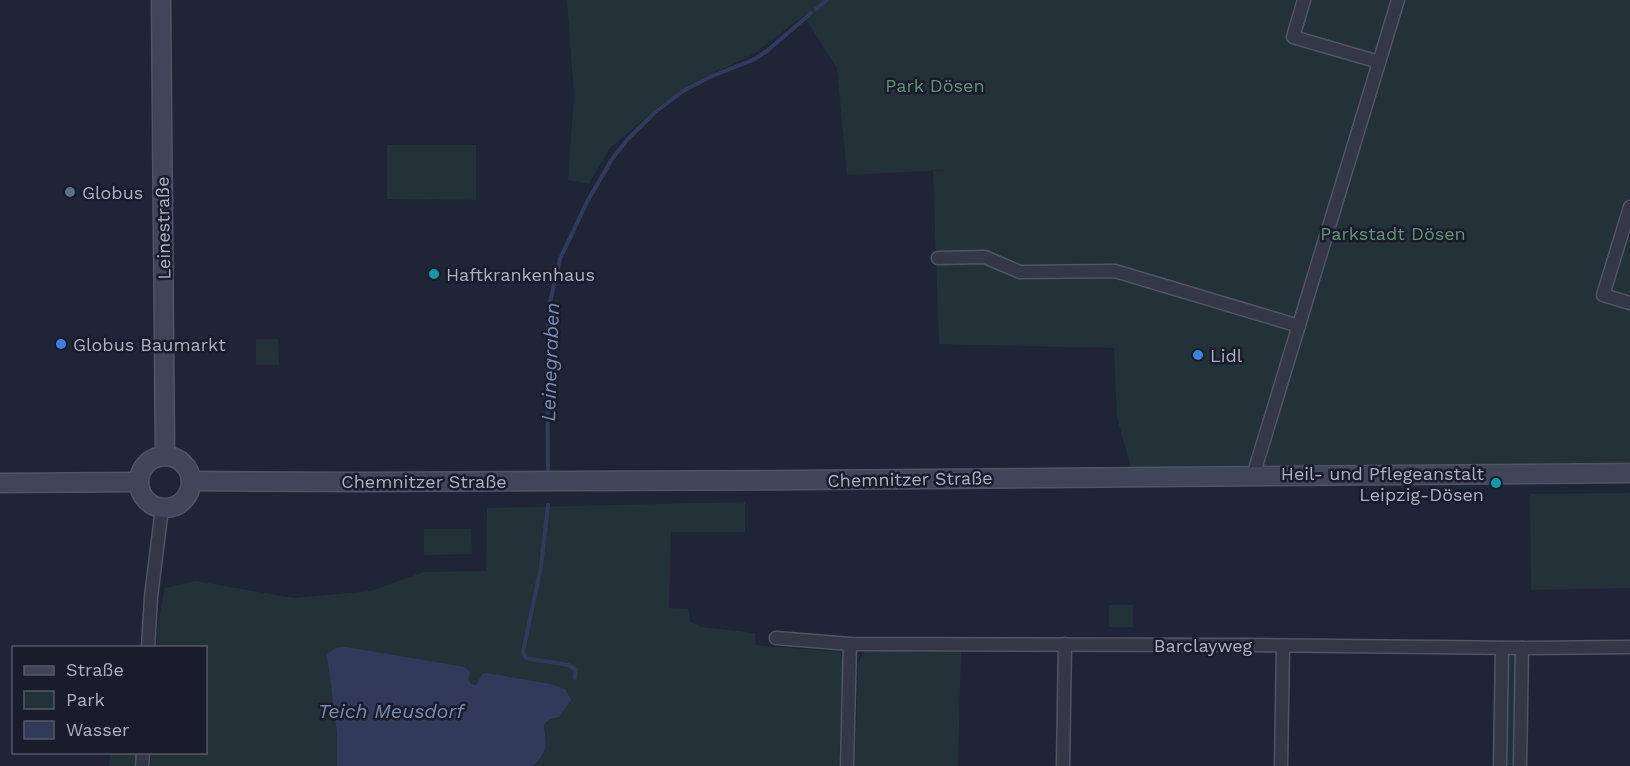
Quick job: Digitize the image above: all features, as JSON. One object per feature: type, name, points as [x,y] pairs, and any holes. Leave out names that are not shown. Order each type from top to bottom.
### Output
[{"type":"main road","name":"Leinestraße","points":[[161,0],[165,456]]},
{"type":"main road","points":[[165,456],[181,462],[186,468],[190,481],[184,499],[176,505],[162,508],[145,498],[140,490],[139,482],[141,472],[146,465],[155,458],[165,456]]},
{"type":"main road","name":"Chemnitzer Straße","points":[[190,481],[357,482],[1630,472]]},
{"type":"main road","points":[[0,483],[139,482]]},
{"type":"street","points":[[1304,0],[1293,36],[1379,62]]},
{"type":"street","points":[[1253,476],[1398,0]]},
{"type":"street","points":[[1630,207],[1603,295],[1630,303]]},
{"type":"street","points":[[938,258],[985,257],[1020,272],[1115,271],[1299,326]]},
{"type":"street","points":[[148,646],[151,597],[162,508]]},
{"type":"street","name":"Barclayweg","points":[[776,638],[850,644],[1630,647]]},
{"type":"street","points":[[847,766],[850,644]]},
{"type":"street","points":[[1063,766],[1065,644]]},
{"type":"street","points":[[1281,766],[1283,646]]},
{"type":"street","points":[[1502,648],[1500,766],[1521,766],[1522,648]]},
{"type":"green space","name":"Parkstadt Dösen","points":[[567,0],[1630,0],[1630,462],[1132,471],[1117,418],[1114,348],[939,344],[933,171],[947,170],[847,175],[837,68],[807,21],[806,14],[752,55],[694,82],[660,105],[609,149],[589,184],[568,180],[574,96]]},
{"type":"green space","points":[[387,145],[476,145],[476,200],[387,199]]},
{"type":"green space","points":[[256,339],[278,339],[279,365],[256,365]]},
{"type":"green space","points":[[1630,493],[1630,588],[1531,590],[1530,494]]},
{"type":"green space","points":[[745,502],[745,532],[671,532],[669,608],[688,609],[690,621],[701,627],[755,633],[756,645],[840,652],[843,661],[839,766],[534,766],[545,747],[544,724],[559,717],[482,674],[476,685],[471,684],[469,680],[337,732],[337,766],[150,766],[151,754],[207,754],[207,646],[156,646],[165,588],[196,581],[294,598],[371,591],[424,572],[486,571],[487,508]]},
{"type":"green space","points":[[424,529],[471,529],[472,554],[424,555]]},
{"type":"green space","points":[[1109,605],[1133,605],[1133,627],[1109,627]]},
{"type":"green space","points":[[1502,648],[1522,648],[1520,765],[1500,765]]},
{"type":"green space","points":[[961,651],[958,766],[855,766],[858,664],[864,652]]},
{"type":"green space","points":[[110,754],[136,754],[136,766],[109,766]]},
{"type":"water","name":"Teich Meusdorf","points":[[346,647],[465,667],[470,672],[471,684],[476,685],[482,674],[487,673],[550,684],[565,689],[571,700],[559,717],[544,724],[545,746],[534,766],[337,766],[337,732],[327,655],[335,648]]},
{"type":"waterway","name":"Leinegraben","points":[[816,9],[827,0]]},
{"type":"waterway","name":"Leinegraben","points":[[548,469],[547,341],[550,302],[560,259],[587,202],[612,159],[654,113],[683,91],[712,76],[753,60],[767,51],[811,13]]},
{"type":"waterway","name":"Leinegraben","points":[[548,505],[541,567],[523,652],[526,658],[568,665],[576,670],[575,678]]},
{"type":"place","name":"Globus","points":[[70,192]]},
{"type":"place","name":"Haftkrankenhaus","points":[[434,274]]},
{"type":"place","name":"Globus Baumarkt","points":[[61,344]]},
{"type":"place","name":"Lidl","points":[[1198,355]]},
{"type":"place","name":"Heil- und Pflegeanstalt Leipzig-Dösen","points":[[1496,483]]},
{"type":"park label","name":"Park Dösen","points":[[935,85]]}]
